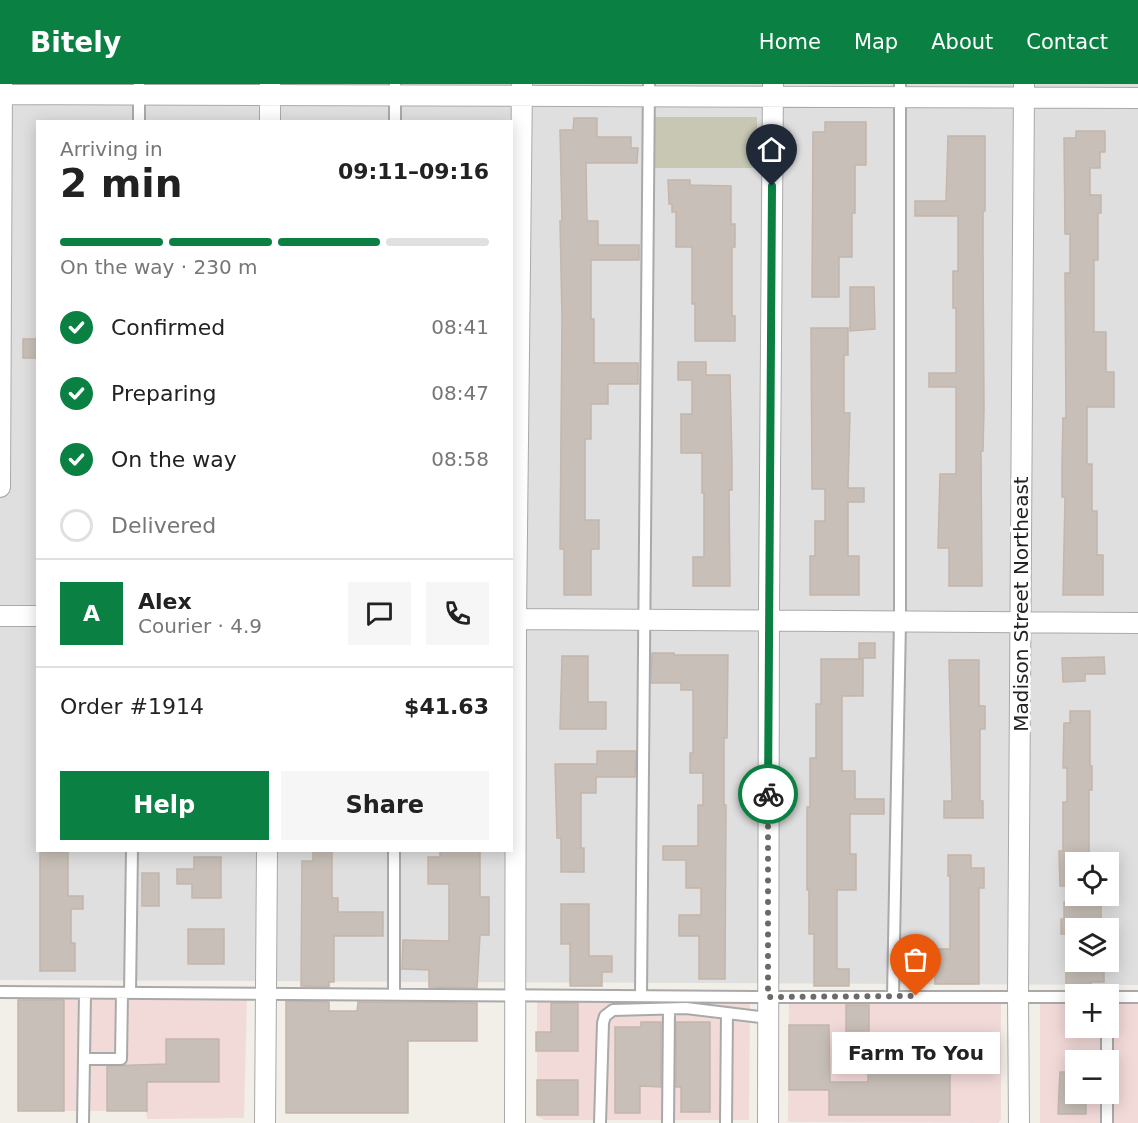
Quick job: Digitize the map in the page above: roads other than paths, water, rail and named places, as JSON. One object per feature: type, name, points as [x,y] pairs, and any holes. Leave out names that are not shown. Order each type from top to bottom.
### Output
[{"type":"street","points":[[0,487],[2,91],[139,89],[1024,91],[1138,98]]},
{"type":"street","points":[[270,90],[270,120]]},
{"type":"street","points":[[515,1123],[514,619],[522,90]]},
{"type":"street","points":[[768,1123],[772,91]]},
{"type":"street","name":"Madison Street Northeast","points":[[1019,1123],[1024,91]]},
{"type":"street","points":[[0,616],[36,616]]},
{"type":"street","points":[[514,619],[1138,623]]},
{"type":"street","points":[[265,1123],[267,852]]},
{"type":"lane","points":[[139,89],[139,120]]},
{"type":"lane","points":[[395,90],[395,120]]},
{"type":"lane","points":[[641,996],[649,91]]},
{"type":"lane","points":[[893,997],[900,621],[900,91]]},
{"type":"lane","points":[[84,1059],[122,1059],[132,852]]},
{"type":"lane","points":[[394,852],[394,994]]},
{"type":"lane","points":[[0,992],[1065,997]]},
{"type":"lane","points":[[83,1123],[85,993]]},
{"type":"lane","points":[[1119,997],[1138,997]]},
{"type":"lane","points":[[600,1123],[603,1023],[605,1016],[613,1010],[686,1008],[768,1018]]},
{"type":"lane","points":[[668,1123],[669,1009]]},
{"type":"lane","points":[[726,1123],[727,1013]]},
{"type":"lane","points":[[1107,1104],[1107,1123]]},
{"type":"place","name":"Farm To You","points":[[916,996]]}]
